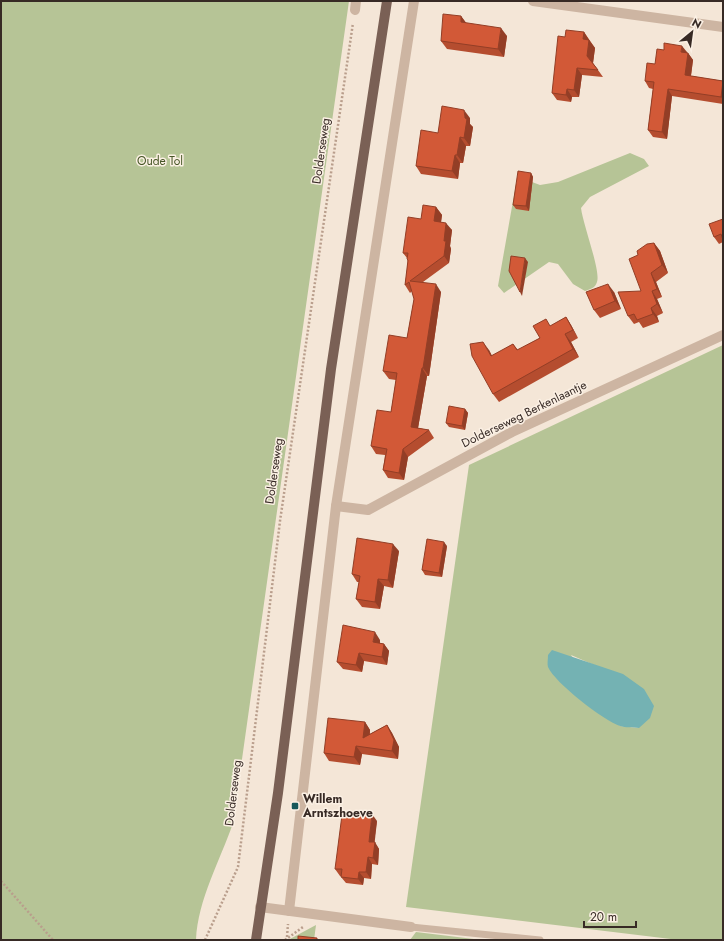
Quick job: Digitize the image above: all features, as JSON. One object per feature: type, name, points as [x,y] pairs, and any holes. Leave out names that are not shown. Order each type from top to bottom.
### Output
[{"type":"main road","points":[[256,940],[278,793],[331,368],[387,1]]},
{"type":"street","points":[[289,911],[336,506],[414,1]]},
{"type":"street","points":[[532,1],[723,27]]},
{"type":"street","name":"Dolderseweg Berkenlaantje","points":[[336,506],[368,510],[512,432],[723,335]]},
{"type":"street","points":[[260,907],[411,927]]},
{"type":"lane","points":[[411,927],[498,938],[540,940]]},
{"type":"path","name":"Dolderseweg","points":[[205,940],[238,867],[280,521],[355,5]]},
{"type":"path","points":[[1,880],[53,940]]},
{"type":"green space","name":"Oude Tol","points":[[1,1],[349,1],[233,823],[205,895],[196,940],[1,940]]},
{"type":"green space","points":[[630,153],[644,159],[649,166],[590,197],[581,208],[598,276],[595,286],[585,291],[573,284],[558,264],[549,262],[504,293],[498,286],[516,184],[524,179],[540,185],[558,182]]},
{"type":"green space","points":[[723,345],[723,940],[679,940],[406,907],[469,465]],"holes":[[[571,655],[594,665],[639,728],[620,726]]]},
{"type":"green space","points":[[316,925],[314,940],[288,940]]},
{"type":"green space","points":[[416,932],[482,940],[410,940]]},
{"type":"water","points":[[552,650],[623,674],[644,689],[654,706],[650,718],[639,728],[624,727],[612,722],[592,709],[569,691],[552,674],[548,667],[548,655]]},
{"type":"building","points":[[443,14],[461,16],[461,22],[501,28],[498,49],[441,41]]},
{"type":"building","points":[[566,30],[584,32],[583,39],[589,40],[587,56],[598,70],[577,68],[574,90],[567,89],[566,95],[552,93],[558,36],[565,37]]},
{"type":"building","points":[[664,43],[682,46],[681,52],[688,53],[685,75],[723,81],[721,97],[668,89],[662,132],[648,130],[654,82],[645,81],[647,63],[655,64],[657,49],[664,50]]},
{"type":"building","points":[[442,106],[464,110],[465,118],[467,119],[464,138],[460,137],[457,155],[455,155],[452,171],[416,166],[421,130],[438,133]]},
{"type":"building","points":[[518,171],[531,173],[526,206],[513,205]]},
{"type":"building","points":[[423,205],[436,207],[434,221],[446,223],[444,241],[446,241],[444,256],[410,281],[436,284],[423,368],[411,427],[429,430],[403,449],[399,473],[383,470],[387,449],[371,446],[377,410],[391,412],[397,373],[383,371],[389,335],[407,338],[414,299],[409,282],[405,285],[408,253],[403,253],[408,217],[421,219]]},
{"type":"building","points":[[723,219],[723,240],[721,234],[714,237],[709,224]]},
{"type":"building","points":[[654,243],[662,265],[651,273],[657,289],[652,291],[657,304],[651,308],[653,314],[637,320],[634,314],[628,316],[618,292],[641,291],[629,259],[638,255],[637,251],[647,244]]},
{"type":"building","points":[[511,256],[525,258],[520,292],[509,271]]},
{"type":"building","points":[[608,284],[615,301],[594,310],[586,292]]},
{"type":"building","points":[[566,317],[573,330],[565,334],[573,349],[493,394],[472,356],[470,344],[483,342],[491,356],[513,344],[517,350],[540,338],[533,326],[546,319],[550,326]]},
{"type":"building","points":[[449,406],[465,409],[462,426],[446,423]]},
{"type":"building","points":[[357,538],[393,544],[388,580],[378,579],[375,602],[356,599],[360,576],[352,574]]},
{"type":"building","points":[[427,539],[444,542],[439,573],[422,570]]},
{"type":"building","points":[[343,625],[375,632],[373,642],[384,644],[382,657],[359,653],[356,665],[337,662]]},
{"type":"building","points":[[328,718],[365,722],[363,738],[387,725],[394,740],[392,751],[356,746],[354,757],[324,753]]},
{"type":"building","points":[[349,811],[372,814],[369,842],[375,842],[373,858],[368,857],[366,872],[359,872],[358,879],[341,877],[342,869],[335,869],[342,815],[349,816]]},
{"type":"building","points":[[298,936],[317,938],[317,940],[298,940]]},
{"type":"place","name":"Willem Arntszhoeve","points":[[295,806]]}]
